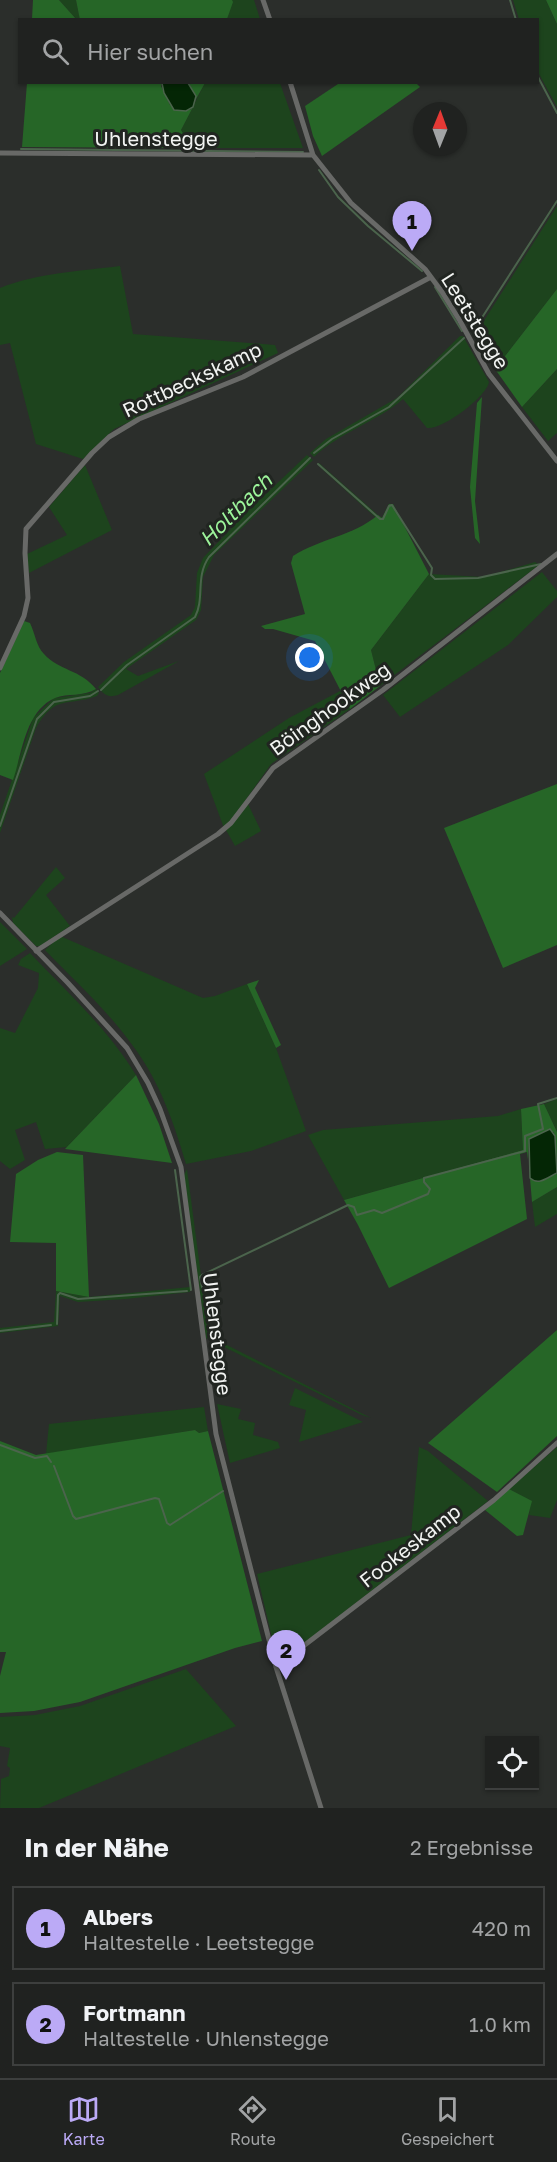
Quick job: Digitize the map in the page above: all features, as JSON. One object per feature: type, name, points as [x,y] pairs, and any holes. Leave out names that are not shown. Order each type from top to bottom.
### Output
[{"type":"street","points":[[263,0],[269,18]]},
{"type":"street","name":"Leetstegge","points":[[291,84],[312,155],[351,203],[420,264],[431,277],[466,331],[489,374],[557,461]]},
{"type":"street","name":"Uhlenstegge","points":[[0,153],[312,155]]},
{"type":"street","name":"Rottbeckskamp","points":[[0,668],[24,616],[28,598],[25,553],[27,529],[103,442],[133,422],[243,377],[431,277]]},
{"type":"street","name":"Böinghookweg","points":[[36,951],[218,834],[231,823],[273,768],[383,690],[557,554]]},
{"type":"street","name":"Uhlenstegge","points":[[0,913],[127,1048],[148,1083],[160,1109],[181,1167],[216,1434],[276,1667],[321,1808]]},
{"type":"street","name":"Fookeskamp","points":[[276,1667],[494,1500],[557,1443]]},
{"type":"shaded area","points":[[59,0],[76,0],[80,18],[75,18]]},
{"type":"shaded area","points":[[232,0],[254,0],[260,18],[228,18]]},
{"type":"shaded area","points":[[513,0],[546,0],[557,24],[557,107],[539,74],[539,18],[519,18]]},
{"type":"shaded area","points":[[162,84],[189,84],[196,96],[193,107],[186,111],[174,110],[164,93]]},
{"type":"shaded area","points":[[204,84],[280,84],[303,148],[192,148],[181,130]]},
{"type":"shaded area","points":[[557,206],[557,289],[495,369],[472,330],[485,319]]},
{"type":"shaded area","points":[[120,266],[133,334],[275,345],[278,353],[114,429],[83,459],[36,444],[10,343],[0,345],[0,288],[44,276]]},
{"type":"shaded area","points":[[460,336],[463,336],[489,382],[481,395],[463,411],[443,424],[427,428],[403,399],[324,448],[314,457],[310,453],[326,439],[397,398]]},
{"type":"shaded area","points":[[557,369],[557,433],[548,441],[522,407]]},
{"type":"shaded area","points":[[307,455],[313,460],[214,555],[203,577],[201,610],[196,620],[126,669],[138,676],[179,661],[118,695],[104,694],[98,687],[124,662],[191,615],[195,607],[197,573],[203,558]]},
{"type":"shaded area","points":[[319,463],[378,515],[375,517],[321,468]]},
{"type":"shaded area","points":[[85,465],[112,530],[29,573],[27,554],[67,535],[49,507]]},
{"type":"shaded area","points":[[535,562],[539,565],[380,686],[371,650],[429,574],[484,577]]},
{"type":"shaded area","points":[[542,572],[557,591],[557,597],[508,645],[400,717],[383,695]]},
{"type":"shaded area","points":[[96,689],[99,693],[97,696],[62,703],[43,717],[36,728],[0,833],[0,815],[33,718],[54,698],[90,693]]},
{"type":"shaded area","points":[[340,691],[350,709],[271,764],[224,828],[204,774],[289,718]]},
{"type":"shaded area","points":[[248,804],[261,831],[235,846],[226,830]]},
{"type":"shaded area","points":[[56,867],[65,878],[46,895],[70,926],[40,946],[36,946],[13,923],[12,917],[14,918]]},
{"type":"shaded area","points":[[0,922],[27,949],[0,966]]},
{"type":"shaded area","points":[[60,936],[203,998],[247,984],[276,1048],[306,1131],[251,1151],[186,1164],[165,1102],[142,1059],[102,1008],[45,950]]},
{"type":"shaded area","points":[[30,953],[100,1026],[136,1075],[67,1147],[45,1149],[36,1122],[15,1130],[25,1160],[10,1169],[0,1161],[0,1028],[15,1033],[38,988],[39,973],[18,965],[21,959]]},
{"type":"shaded area","points":[[557,1099],[557,1132],[544,1104]]},
{"type":"shaded area","points":[[521,1109],[523,1150],[344,1200],[308,1135],[323,1130],[498,1116]]},
{"type":"shaded area","points":[[550,1129],[555,1136],[557,1173],[544,1180],[533,1180],[530,1178],[529,1139]]},
{"type":"shaded area","points":[[187,1169],[209,1336],[371,1418],[206,1338],[184,1175]]},
{"type":"shaded area","points":[[557,1187],[557,1214],[535,1227],[532,1202]]},
{"type":"shaded area","points":[[190,1287],[190,1292],[126,1299],[78,1302],[60,1296],[58,1326],[0,1333],[0,1328],[54,1322],[56,1291],[89,1297]]},
{"type":"shaded area","points":[[295,1388],[363,1422],[299,1442],[306,1410],[289,1405]]},
{"type":"shaded area","points":[[217,1404],[241,1409],[238,1419],[255,1423],[253,1435],[278,1442],[280,1448],[230,1463]]},
{"type":"shaded area","points":[[204,1407],[208,1431],[199,1433],[195,1430],[46,1454],[49,1424]]},
{"type":"shaded area","points":[[419,1447],[428,1451],[488,1501],[278,1663],[257,1574],[411,1535]]},
{"type":"shaded area","points":[[557,1447],[557,1500],[550,1518],[529,1515],[531,1501],[509,1489]]},
{"type":"shaded area","points":[[186,1669],[236,1726],[39,1808],[0,1808],[1,1779],[9,1776],[10,1768],[7,1766],[10,1748],[0,1746],[0,1717],[35,1715],[80,1706]]},
{"type":"green space","points":[[33,0],[59,0],[75,18],[32,18]]},
{"type":"green space","points":[[76,0],[232,0],[233,2],[227,18],[80,18]]},
{"type":"green space","points":[[546,0],[557,0],[557,24]]},
{"type":"green space","points":[[27,84],[162,84],[170,105],[190,110],[193,107],[181,130],[192,148],[22,147]]},
{"type":"green space","points":[[188,84],[204,84],[195,101],[196,96]]},
{"type":"green space","points":[[338,84],[417,84],[420,87],[322,156],[313,136],[305,106]]},
{"type":"green space","points":[[557,289],[557,369],[522,407],[495,369]]},
{"type":"green space","points":[[482,397],[475,501],[480,544],[475,538],[470,487],[477,403]]},
{"type":"green space","points":[[389,504],[393,504],[429,574],[371,650],[380,686],[350,709],[315,641],[273,629],[265,629],[261,626],[305,614],[291,563],[293,556],[358,528],[378,515],[382,518]]},
{"type":"green space","points":[[24,621],[30,623],[39,647],[50,660],[83,677],[96,689],[55,698],[45,704],[37,713],[26,734],[13,780],[0,775],[0,673]]},
{"type":"green space","points":[[557,784],[557,945],[503,968],[444,828]]},
{"type":"green space","points":[[259,980],[255,988],[281,1045],[276,1048],[247,984]]},
{"type":"green space","points":[[136,1075],[159,1124],[172,1163],[65,1149]]},
{"type":"green space","points":[[544,1104],[557,1132],[557,1160],[554,1132],[529,1139],[528,1160],[527,1152],[520,1154],[527,1219],[389,1288],[344,1200],[523,1150],[521,1109]]},
{"type":"green space","points":[[57,1152],[83,1155],[89,1297],[56,1291],[56,1243],[10,1242],[16,1174],[38,1160]]},
{"type":"green space","points":[[557,1173],[557,1187],[532,1202],[530,1178],[541,1181]]},
{"type":"green space","points":[[557,1330],[557,1436],[497,1492],[428,1443]]},
{"type":"green space","points":[[195,1430],[199,1433],[208,1431],[262,1641],[235,1648],[80,1702],[34,1711],[0,1713],[0,1676],[6,1652],[0,1652],[0,1441],[36,1455]]},
{"type":"green space","points":[[509,1489],[532,1501],[523,1535],[517,1536],[485,1510]]},
{"type":"waterway","name":"Holtbach","points":[[510,0],[515,18]]},
{"type":"waterway","name":"Holtbach","points":[[539,79],[557,113]]},
{"type":"waterway","points":[[21,149],[303,152]]},
{"type":"waterway","points":[[319,170],[338,197],[368,226],[422,271]]},
{"type":"waterway","name":"Holtbach","points":[[472,328],[483,316],[557,201]]},
{"type":"waterway","points":[[435,287],[462,331]]},
{"type":"waterway","name":"Holtbach","points":[[314,453],[332,439],[389,407],[464,338]]},
{"type":"waterway","name":"Holtbach","points":[[101,690],[127,665],[195,617],[198,610],[202,572],[209,557],[310,458]]},
{"type":"waterway","points":[[318,464],[380,519],[383,519],[389,506],[392,505],[432,568],[431,575],[435,579],[478,578],[541,564]]},
{"type":"waterway","name":"Holtbach","points":[[0,826],[37,719],[54,702],[90,696],[98,691]]},
{"type":"waterway","points":[[202,1287],[200,1277],[202,1275],[348,1205],[354,1207],[357,1215],[374,1210],[382,1213],[428,1194],[430,1189],[424,1182],[424,1178],[525,1151],[525,1136],[543,1129],[538,1104],[557,1098]]},
{"type":"waterway","points":[[175,1170],[191,1290]]},
{"type":"waterway","points":[[57,1324],[60,1293],[78,1299],[187,1291]]},
{"type":"waterway","points":[[0,1331],[51,1325]]},
{"type":"waterway","points":[[0,1445],[35,1458],[47,1456],[51,1462]]},
{"type":"waterway","points":[[54,1466],[76,1519],[155,1498],[159,1499],[167,1523],[170,1525],[223,1491]]},
{"type":"place","name":"Albers","points":[[412,251]]},
{"type":"place","name":"Fortmann","points":[[286,1680]]}]
